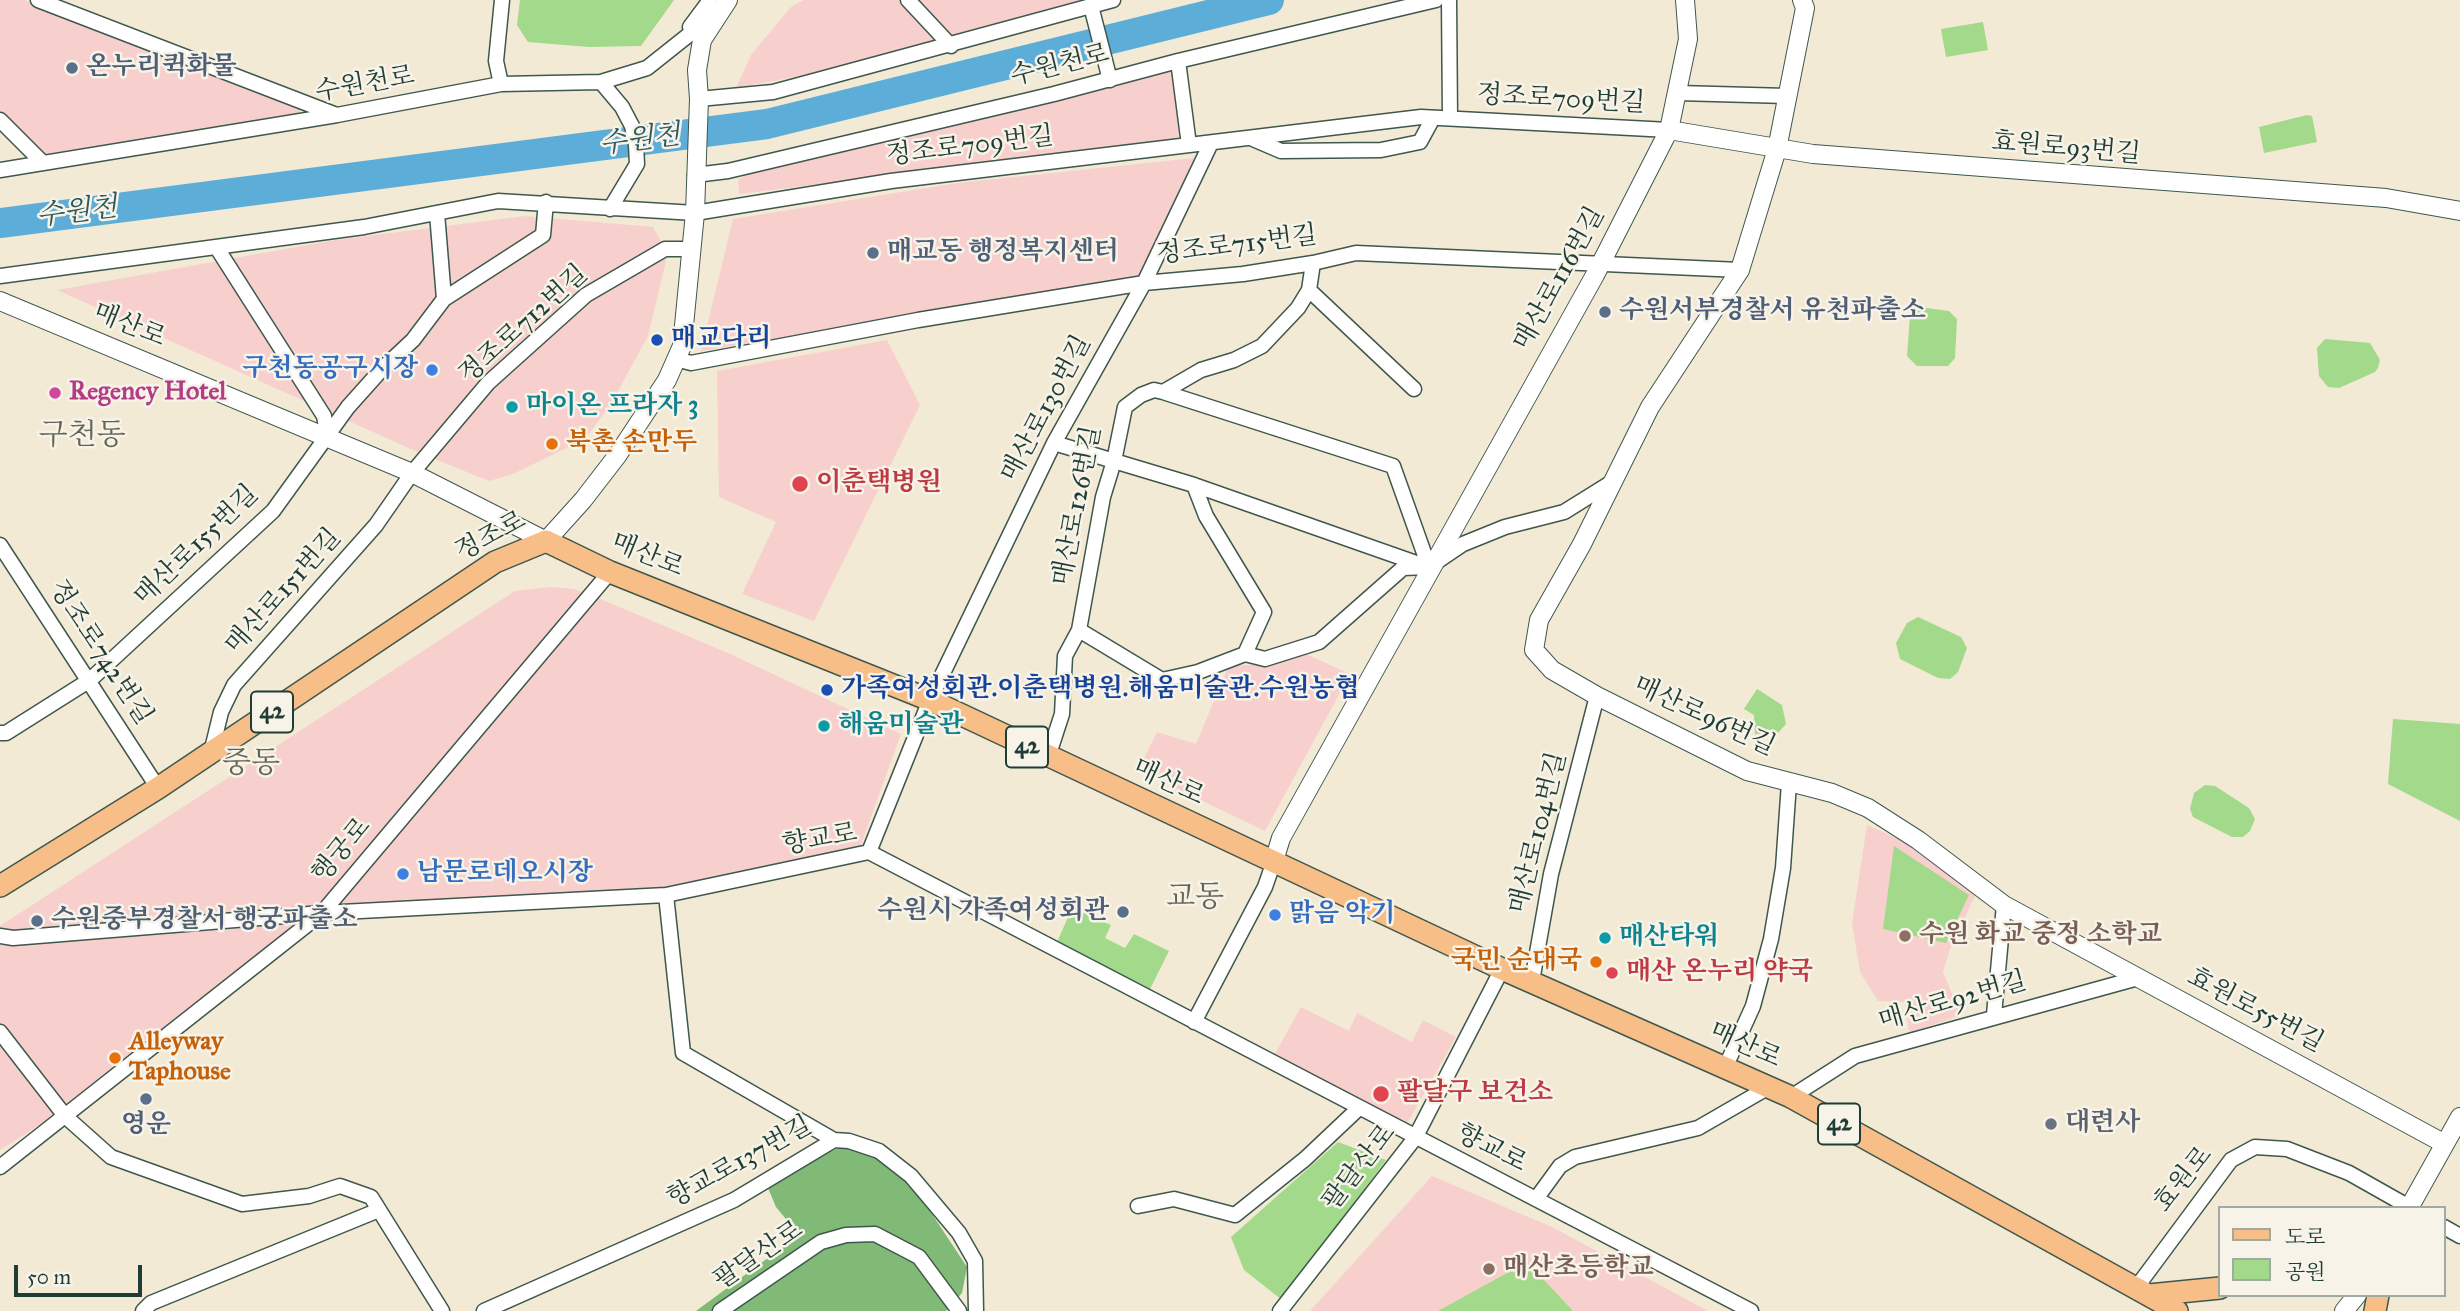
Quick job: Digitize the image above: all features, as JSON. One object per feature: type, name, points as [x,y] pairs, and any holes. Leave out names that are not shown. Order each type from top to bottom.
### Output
[{"type":"main road","name":"매산로","points":[[545,541],[610,572],[930,699],[1502,969],[1791,1097],[2149,1298],[2177,1311]]},
{"type":"main road","name":"정조로","points":[[0,886],[158,788],[495,562],[545,541]]},
{"type":"main road","points":[[0,869],[26,853],[55,852]]},
{"type":"main road","points":[[2149,1298],[2218,1288]]},
{"type":"street","points":[[38,0],[337,115]]},
{"type":"street","points":[[501,85],[496,61],[502,0]]},
{"type":"street","points":[[908,0],[951,46]]},
{"type":"street","name":"수원천로","points":[[698,104],[773,92],[1114,0]]},
{"type":"street","name":"수원천로","points":[[696,171],[728,171],[1436,0]]},
{"type":"street","name":"정조로709번길","points":[[1449,0],[1450,118]]},
{"type":"street","name":"매산로116번길","points":[[1274,861],[1281,838],[1601,261],[1670,130],[1688,39],[1685,0]]},
{"type":"street","points":[[1609,484],[1650,407],[1740,270],[1777,149],[1805,8],[1802,0]]},
{"type":"street","name":"수원천로","points":[[0,170],[337,115],[501,85],[601,82],[647,68],[719,4]]},
{"type":"street","name":"정조로","points":[[545,541],[583,500],[617,456],[667,380],[682,346],[695,213],[698,104],[696,70],[702,40],[719,4]]},
{"type":"street","points":[[1091,6],[1110,80]]},
{"type":"street","points":[[1178,61],[1189,145]]},
{"type":"street","points":[[601,82],[622,107],[632,126],[636,145],[637,164],[610,209]]},
{"type":"street","points":[[1678,93],[1787,96]]},
{"type":"street","name":"정조로709번길","points":[[1251,139],[1281,151],[1381,150],[1420,142],[1433,118]]},
{"type":"street","name":"정조로709번길","points":[[695,213],[891,181],[1433,118],[1670,130]]},
{"type":"street","points":[[0,120],[43,163]]},
{"type":"street","name":"효원로93번길","points":[[1670,130],[1777,149],[2060,175],[2386,198],[2460,211]]},
{"type":"street","name":"매산로130번길","points":[[869,852],[930,699],[1054,443],[1144,282],[1211,143]]},
{"type":"street","points":[[0,276],[364,227],[498,201],[695,213]]},
{"type":"street","points":[[437,213],[444,299],[543,234],[546,202]]},
{"type":"street","points":[[217,248],[324,416],[328,438]]},
{"type":"street","name":"정조로712번길","points":[[412,473],[488,383],[586,295],[665,249],[691,249]]},
{"type":"street","name":"정조로715번길","points":[[676,359],[691,363],[859,329],[1144,282],[1243,274],[1356,253],[1601,261],[1740,270]]},
{"type":"street","points":[[1313,263],[1309,290],[1414,389]]},
{"type":"street","name":"매산로126번길","points":[[1048,757],[1062,714],[1065,656],[1079,630],[1103,497],[1114,461],[1125,407],[1154,390],[1163,392],[1201,370],[1234,360],[1262,346],[1298,308],[1309,290]]},
{"type":"street","name":"매산로155번길","points":[[0,733],[6,733],[90,680],[273,511],[348,407],[382,369],[414,341],[444,299]]},
{"type":"street","name":"매산로","points":[[0,301],[412,473],[545,541]]},
{"type":"street","points":[[1163,392],[1393,466],[1429,567]]},
{"type":"street","points":[[1054,443],[1194,485],[1429,567]]},
{"type":"street","name":"매산로151번길","points":[[211,753],[221,712],[234,685],[376,525],[412,473]]},
{"type":"street","name":"매산로116번길","points":[[1245,654],[1265,659],[1319,642],[1404,568],[1429,567],[1463,544],[1505,527],[1564,512],[1609,484]]},
{"type":"street","name":"매산로96번길","points":[[1609,484],[1587,535],[1539,620],[1534,650],[1552,670],[1597,696],[1747,771],[1832,793],[1868,808],[1918,840],[2004,905]]},
{"type":"street","points":[[1079,630],[1161,680],[1198,672],[1245,654],[1264,612],[1206,516],[1194,485]]},
{"type":"street","name":"정조로742번길","points":[[0,545],[158,788]]},
{"type":"street","name":"행궁로","points":[[0,1167],[322,913],[610,572]]},
{"type":"street","name":"매산로104번길","points":[[1532,981],[1551,874],[1597,696]]},
{"type":"street","name":"매산로96번길","points":[[1726,1068],[1753,1006],[1771,939],[1783,868],[1789,783]]},
{"type":"street","name":"향교로","points":[[0,936],[13,938],[322,913],[666,895],[869,852],[1751,1311]]},
{"type":"street","points":[[1194,1022],[1265,887],[1274,861]]},
{"type":"street","name":"향교로137번길","points":[[484,1311],[734,1200],[834,1140],[684,1053],[666,895]]},
{"type":"street","points":[[1994,1015],[2004,905]]},
{"type":"street","name":"효원로55번길","points":[[2004,905],[2445,1144]]},
{"type":"street","name":"팔달산로","points":[[1280,1311],[1415,1138],[1502,969]]},
{"type":"street","name":"매산로92번길","points":[[1791,1097],[1855,1056],[1994,1015],[2138,978]]},
{"type":"street","points":[[0,1031],[65,1116],[111,1157],[242,1203],[309,1196],[340,1186],[371,1197],[442,1311]]},
{"type":"street","points":[[1536,1199],[1560,1166],[1574,1157],[1698,1128],[1769,1087]]},
{"type":"street","points":[[1138,1206],[1174,1199],[1235,1214],[1305,1158],[1359,1108]]},
{"type":"street","name":"효원로","points":[[2411,1206],[2460,1116]]},
{"type":"street","points":[[834,1140],[849,1141],[879,1151],[911,1176],[942,1210],[975,1261],[976,1311]]},
{"type":"street","name":"효원로","points":[[2149,1298],[2231,1160],[2255,1147],[2287,1149],[2349,1173],[2408,1206]]},
{"type":"street","points":[[143,1311],[151,1303],[379,1210]]},
{"type":"street","name":"팔달산로","points":[[720,1311],[821,1242],[846,1234],[875,1234],[919,1256],[959,1311]]},
{"type":"street","points":[[2344,1311],[2355,1297]]},
{"type":"shaded area","points":[[0,0],[24,0],[301,103],[299,117],[44,157],[0,112]]},
{"type":"shaded area","points":[[804,0],[901,0],[939,45],[864,64],[736,88],[751,55],[791,7]]},
{"type":"shaded area","points":[[913,0],[1100,0],[952,41]]},
{"type":"shaded area","points":[[1173,66],[1180,140],[739,194],[738,180],[761,166]]},
{"type":"shaded area","points":[[1194,158],[1139,279],[701,351],[733,219],[957,183]]},
{"type":"shaded area","name":"구천동공구시장","points":[[525,216],[653,227],[661,241],[666,261],[648,336],[611,404],[585,439],[513,474],[489,481],[413,450],[57,290],[335,240]]},
{"type":"shaded area","name":"이춘택병원","points":[[887,340],[920,405],[814,621],[742,594],[776,522],[719,497],[717,371]]},
{"type":"shaded area","name":"남문로데오시장","points":[[551,587],[574,589],[596,597],[728,653],[901,734],[860,847],[665,887],[320,910],[49,1119],[0,1150],[0,926],[515,591]]},
{"type":"shaded area","points":[[1306,654],[1350,674],[1265,831],[1138,770],[1157,732],[1196,744],[1229,665],[1267,665]]},
{"type":"shaded area","name":"수원 화교 중정 소학교","points":[[1867,825],[1899,839],[1976,894],[1950,949],[1943,972],[1961,1015],[1909,1033],[1905,1002],[1878,1001],[1860,972],[1852,923]]},
{"type":"shaded area","name":"팔달구 보건소","points":[[1301,1007],[1349,1031],[1357,1013],[1412,1042],[1423,1020],[1456,1037],[1404,1129],[1272,1059]]},
{"type":"shaded area","name":"매산초등학교","points":[[1432,1176],[1552,1227],[1708,1311],[1310,1311]]},
{"type":"green space","points":[[520,0],[674,0],[641,46],[589,47],[528,42],[517,25]]},
{"type":"green space","points":[[1983,22],[1988,50],[1946,57],[1941,29]]},
{"type":"green space","points":[[2312,116],[2317,142],[2264,153],[2259,127]]},
{"type":"green space","points":[[1918,309],[1949,311],[1957,319],[1955,358],[1948,366],[1917,366],[1907,356],[1910,316]]},
{"type":"green space","points":[[2325,339],[2370,343],[2380,360],[2378,368],[2375,372],[2339,388],[2328,387],[2319,376],[2317,348]]},
{"type":"green space","points":[[1918,617],[1961,637],[1967,648],[1958,672],[1950,679],[1938,678],[1900,659],[1896,643],[1907,623]]},
{"type":"green space","points":[[1757,689],[1782,705],[1786,724],[1778,733],[1755,734],[1754,715],[1744,709]]},
{"type":"green space","points":[[2393,719],[2460,724],[2460,821],[2388,784]]},
{"type":"green space","points":[[2205,785],[2215,786],[2249,808],[2255,819],[2250,831],[2243,837],[2232,837],[2193,817],[2190,809],[2194,793]]},
{"type":"green space","points":[[1894,846],[1969,895],[1946,943],[1883,929]]},
{"type":"green space","points":[[1072,908],[1111,925],[1105,938],[1125,948],[1134,934],[1169,951],[1148,993],[1055,947]]},
{"type":"green space","points":[[1338,1142],[1386,1160],[1282,1300],[1244,1270],[1231,1237]]},
{"type":"green space","points":[[848,1143],[874,1155],[903,1177],[932,1214],[967,1267],[962,1293],[946,1311],[696,1311],[799,1235],[776,1207],[768,1188],[790,1172]]},
{"type":"green space","points":[[1527,1262],[1573,1311],[1438,1311]]},
{"type":"waterway","name":"수원천","points":[[0,223],[767,124],[1269,0]]},
{"type":"place","name":"온누리퀵화물","points":[[72,68]]},
{"type":"place","name":"매교동 행정복지센터","points":[[873,253]]},
{"type":"place","name":"수원서부경찰서 유천파출소","points":[[1605,312]]},
{"type":"place","name":"매교다리","points":[[657,340]]},
{"type":"place","name":"구천동공구시장","points":[[432,370]]},
{"type":"place","name":"Regency Hotel","points":[[55,393]]},
{"type":"place","name":"마이온 프라자 3","points":[[512,407]]},
{"type":"place","name":"북촌 손만두","points":[[552,444]]},
{"type":"place","name":"이춘택병원","points":[[800,484]]},
{"type":"place","name":"가족여성회관.이춘택병원.해움미술관.수원농협","points":[[827,690]]},
{"type":"place","name":"해움미술관","points":[[824,726]]},
{"type":"place","name":"남문로데오시장","points":[[403,874]]},
{"type":"place","name":"수원시 가족여성회관","points":[[1123,912]]},
{"type":"place","name":"맑음 악기","points":[[1275,915]]},
{"type":"place","name":"수원중부경찰서 행궁파출소","points":[[37,921]]},
{"type":"place","name":"수원 화교 중정 소학교","points":[[1905,936]]},
{"type":"place","name":"매산타워","points":[[1605,938]]},
{"type":"place","name":"국민 순대국","points":[[1596,962]]},
{"type":"place","name":"매산 온누리 약국","points":[[1612,973]]},
{"type":"place","name":"Alleyway Taphouse","points":[[115,1058]]},
{"type":"place","name":"팔달구 보건소","points":[[1381,1094]]},
{"type":"place","name":"영운","points":[[146,1099]]},
{"type":"place","name":"대련사","points":[[2051,1124]]},
{"type":"place","name":"매산초등학교","points":[[1489,1269]]},
{"type":"district","name":"구천동","points":[[82,437]]},
{"type":"district","name":"중동","points":[[251,765]]},
{"type":"district","name":"교동","points":[[1195,899]]}]
